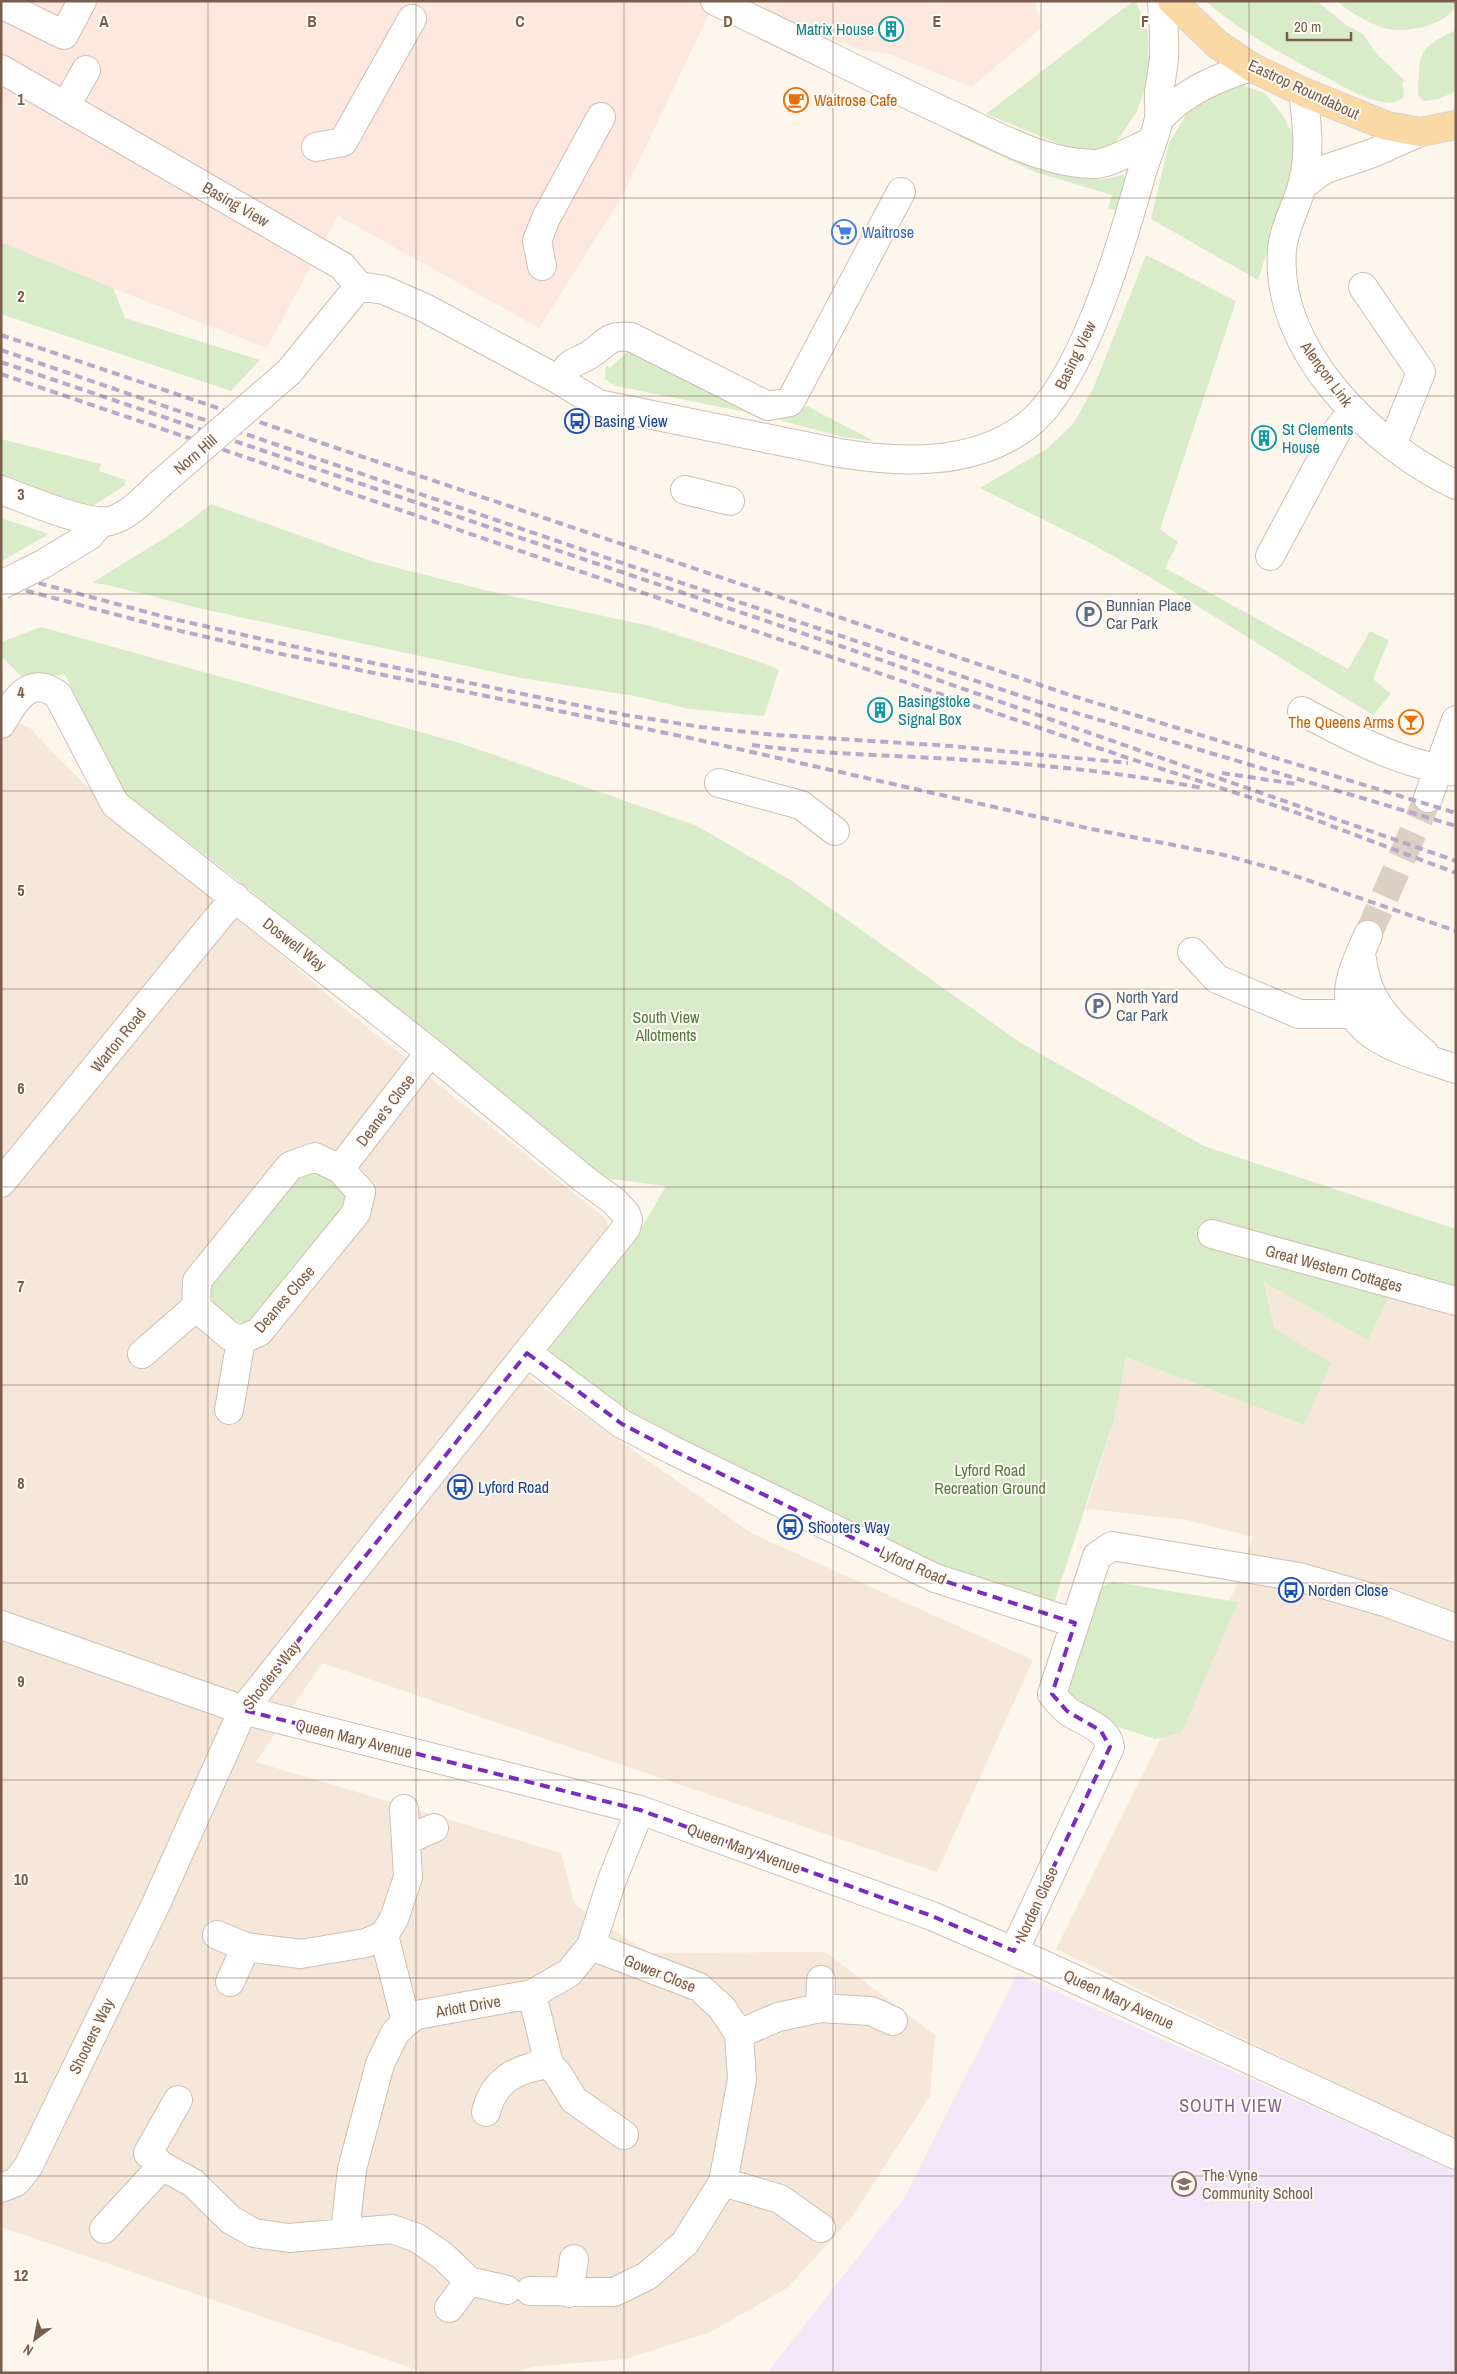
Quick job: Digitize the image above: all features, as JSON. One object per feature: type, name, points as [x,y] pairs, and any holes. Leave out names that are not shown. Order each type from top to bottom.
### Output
[{"type":"main road","name":"Eastrop Roundabout","points":[[1172,1],[1217,44],[1251,67],[1303,92],[1387,126],[1420,132],[1456,125]]},
{"type":"street","points":[[1,4],[64,35],[82,1]]},
{"type":"street","name":"Basing View","points":[[715,1],[1012,143],[1076,163],[1097,164],[1155,130],[1174,103],[1188,93],[1225,75],[1251,67]]},
{"type":"street","name":"Basing View","points":[[1,69],[342,266],[359,286],[384,290],[425,308],[559,380],[598,404],[787,444],[871,458],[926,460],[959,456],[1004,440],[1035,419],[1062,388],[1095,315],[1132,210],[1155,130],[1164,56],[1162,1]]},
{"type":"street","points":[[316,147],[343,142],[412,19]]},
{"type":"street","points":[[66,106],[86,70]]},
{"type":"street","name":"Alençon Link","points":[[1303,92],[1310,140],[1302,186],[1284,235],[1281,264],[1285,295],[1294,323],[1306,348],[1332,386],[1353,410],[1392,444],[1456,486]]},
{"type":"street","points":[[542,266],[537,241],[543,226],[602,117]]},
{"type":"street","points":[[1302,186],[1323,170],[1373,153],[1420,132]]},
{"type":"street","points":[[559,380],[569,363],[589,354],[608,338],[631,337],[768,406],[790,402],[901,192]]},
{"type":"street","name":"Norn Hill","points":[[1,585],[43,564],[89,536],[102,521],[120,516],[160,484],[289,372],[359,286]]},
{"type":"street","points":[[1363,287],[1421,372],[1392,444]]},
{"type":"street","points":[[1270,556],[1337,431],[1353,410]]},
{"type":"street","points":[[1,490],[83,519],[102,521]]},
{"type":"street","points":[[685,490],[730,501]]},
{"type":"street","name":"Doswell Way","points":[[1,724],[18,697],[25,690],[35,688],[51,691],[61,687],[115,804],[430,1052],[584,1179],[633,1212]]},
{"type":"street","points":[[1302,711],[1346,735],[1448,770]]},
{"type":"street","points":[[1428,798],[1448,770],[1456,720]]},
{"type":"street","points":[[719,783],[801,805],[835,830]]},
{"type":"street","name":"Warton Road","points":[[1,1183],[235,897]]},
{"type":"street","points":[[1364,944],[1369,988],[1385,1015],[1407,1038],[1445,1065],[1381,1041],[1365,1028],[1354,1014],[1349,994],[1364,944]]},
{"type":"street","points":[[1192,952],[1217,979],[1299,1014],[1354,1014]]},
{"type":"street","name":"Deane's Close","points":[[340,1169],[430,1052]]},
{"type":"street","name":"Deanes Close","points":[[315,1157],[340,1169],[360,1192],[356,1213],[259,1332],[241,1340],[230,1336],[196,1307],[197,1280],[290,1166],[315,1157]]},
{"type":"street","name":"Shooters Way","points":[[17,2185],[28,2167],[156,1904],[243,1710],[626,1228],[633,1212]]},
{"type":"street","name":"Great Western Cottages","points":[[1212,1234],[1456,1301]]},
{"type":"street","points":[[142,1354],[196,1307]]},
{"type":"street","points":[[229,1410],[241,1340]]},
{"type":"street","name":"Lyford Road","points":[[527,1353],[622,1424],[672,1450],[936,1578],[1075,1623]]},
{"type":"street","name":"Norden Close","points":[[1014,1952],[1110,1747],[1109,1741],[1101,1731],[1068,1711],[1052,1694],[1097,1556],[1112,1546],[1299,1577],[1400,1606],[1456,1628]]},
{"type":"street","name":"Queen Mary Avenue","points":[[1,1625],[243,1710],[640,1810],[932,1916],[1456,2155]]},
{"type":"street","points":[[217,1935],[246,1948],[302,1954],[366,1943],[384,1936],[394,1919],[408,1877],[404,1809]]},
{"type":"street","name":"Arlott Drive","points":[[406,2022],[417,2015],[532,1994],[569,1973],[591,1946],[612,1880],[640,1810]]},
{"type":"street","points":[[407,1840],[434,1828]]},
{"type":"street","points":[[345,2232],[352,2169],[380,2064],[395,2033],[406,2022],[384,1936]]},
{"type":"street","name":"Gower Close","points":[[469,2281],[518,2291],[614,2292],[647,2276],[684,2243],[723,2182],[742,2079],[739,2034],[722,2008],[700,1987],[591,1946]]},
{"type":"street","points":[[230,1982],[246,1948]]},
{"type":"street","points":[[820,2008],[821,1980]]},
{"type":"street","points":[[532,1994],[549,2064],[558,2074],[574,2100],[624,2135]]},
{"type":"street","points":[[739,2034],[778,2016],[820,2008],[870,2011],[893,2021]]},
{"type":"street","points":[[486,2112],[490,2097],[497,2086],[534,2066],[549,2064]]},
{"type":"street","points":[[178,2100],[148,2153],[162,2166],[192,2183],[231,2220],[254,2233],[289,2238],[392,2229],[417,2238],[443,2256],[469,2281],[449,2308]]},
{"type":"street","points":[[104,2229],[162,2166]]},
{"type":"street","points":[[723,2182],[780,2199],[821,2228]]},
{"type":"street","points":[[569,2293],[574,2259]]},
{"type":"highlighted area","points":[[527,1353],[622,1424],[672,1450],[935,1578],[1075,1623],[1052,1694],[1067,1711],[1101,1731],[1110,1747],[1014,1951],[932,1916],[640,1810],[243,1710]]},
{"type":"shaded area","points":[[1,1],[715,1],[622,197],[539,328],[338,216],[267,348],[1,245]]},
{"type":"shaded area","points":[[755,1],[1035,1],[1042,27],[972,87],[889,54],[860,50],[780,16]]},
{"type":"shaded area","points":[[1,715],[30,728],[80,780],[336,1002],[606,1219],[609,1230],[526,1375],[753,1534],[1033,1660],[937,1872],[322,1663],[256,1762],[561,1853],[575,1905],[649,1953],[825,1952],[935,2035],[930,2096],[852,2217],[787,2288],[711,2332],[625,2359],[533,2367],[510,2373],[426,2373],[1,2227]]},
{"type":"shaded area","points":[[1264,1281],[1368,1339],[1391,1293],[1456,1312],[1456,2141],[1056,1949],[1238,1583],[1253,1537],[1187,1520],[1086,1509],[1114,1419],[1126,1357],[1304,1425],[1330,1363],[1274,1328]]},
{"type":"shaded area","name":"The Vyne Community School","points":[[1017,1974],[1456,2171],[1456,2373],[767,2373],[905,2197]]},
{"type":"green space","points":[[1133,1],[1136,1],[1148,32],[1149,78],[1136,113],[1114,145],[1095,152],[1072,149],[986,114]]},
{"type":"green space","points":[[1206,1],[1317,1],[1346,25],[1363,34],[1375,52],[1404,80],[1402,85],[1404,90],[1403,98],[1398,101],[1385,103],[1366,98],[1351,91],[1262,42],[1233,23]]},
{"type":"green space","points":[[1337,1],[1456,1],[1456,4],[1452,12],[1435,23],[1413,29],[1392,30],[1372,23],[1353,13]]},
{"type":"green space","points":[[1456,30],[1456,91],[1439,99],[1423,101],[1418,95],[1419,70],[1423,54],[1433,43]]},
{"type":"green space","points":[[1238,84],[1265,93],[1282,114],[1293,135],[1294,164],[1258,280],[1151,219],[1169,143],[1190,108]]},
{"type":"green space","points":[[960,132],[1026,159],[1100,180],[1123,175],[1127,177],[1122,212],[1108,209],[1112,195],[1035,172],[960,137],[958,135]]},
{"type":"green space","points":[[1,242],[113,288],[125,318],[260,360],[231,391],[1,314]]},
{"type":"green space","points":[[1146,255],[1236,301],[1160,529],[1178,542],[1165,568],[1348,669],[1370,631],[1389,640],[1373,679],[1391,694],[1373,715],[1180,595],[1115,557],[980,488],[1048,448],[1073,424],[1093,389]]},
{"type":"green space","points":[[631,348],[755,414],[616,386],[605,379],[606,365],[610,368]]},
{"type":"green space","points":[[807,406],[874,441],[843,437],[779,420]]},
{"type":"green space","points":[[1,439],[101,464],[99,471],[126,480],[124,486],[90,508],[1,479]]},
{"type":"green space","points":[[211,504],[374,562],[493,592],[650,626],[763,663],[779,670],[764,716],[690,709],[635,696],[521,678],[194,607],[108,585],[92,583],[169,535]]},
{"type":"green space","points":[[1,518],[49,534],[4,560],[1,559]]},
{"type":"green space","points":[[41,627],[460,743],[697,826],[792,881],[1021,1043],[1204,1146],[1456,1229],[1456,1293],[1391,1293],[1368,1340],[1264,1282],[1274,1328],[1331,1363],[1304,1425],[1126,1357],[1114,1419],[1053,1606],[996,1592],[751,1482],[538,1360],[635,1239],[666,1186],[604,1178],[240,882],[122,791],[65,675],[22,677],[1,656],[1,642]]},
{"type":"green space","points":[[303,1170],[330,1173],[351,1195],[347,1207],[254,1321],[242,1322],[236,1320],[211,1300],[211,1288],[216,1277]]},
{"type":"green space","points":[[1113,1582],[1238,1602],[1182,1732],[1155,1739],[1109,1724],[1061,1692],[1099,1588]]},
{"type":"tunnel","points":[[1368,935],[1428,798]]},
{"type":"railway","points":[[1,335],[1076,697],[1456,813]]},
{"type":"railway","points":[[1,350],[595,554],[1039,702],[1456,826]]},
{"type":"railway","points":[[1,362],[855,651],[1456,861]]},
{"type":"railway","points":[[1,374],[1122,756],[1292,811],[1456,873]]},
{"type":"railway","points":[[1,573],[169,618],[310,650],[625,715],[701,727],[776,735],[951,746],[1128,763]]},
{"type":"railway","points":[[1,584],[159,626],[267,651],[690,738],[1087,828],[1224,855],[1275,869],[1456,931]]},
{"type":"railway","points":[[752,745],[827,752],[1047,766],[1141,777],[1202,788]]},
{"type":"railway","points":[[1222,773],[1296,784]]},
{"type":"place","name":"Matrix House","points":[[891,29]]},
{"type":"place","name":"Waitrose Cafe","points":[[796,100]]},
{"type":"place","name":"Waitrose","points":[[844,232]]},
{"type":"place","name":"Basing View","points":[[577,421]]},
{"type":"place","name":"St Clements House","points":[[1264,438]]},
{"type":"place","name":"Bunnian Place Car Park","points":[[1089,614]]},
{"type":"place","name":"Basingstoke Signal Box","points":[[880,710]]},
{"type":"place","name":"The Queens Arms","points":[[1411,722]]},
{"type":"place","name":"North Yard Car Park","points":[[1098,1006]]},
{"type":"place","name":"Lyford Road","points":[[460,1487]]},
{"type":"place","name":"Shooters Way","points":[[790,1527]]},
{"type":"place","name":"Norden Close","points":[[1291,1590]]},
{"type":"place","name":"The Vyne Community School","points":[[1184,2184]]},
{"type":"district","name":"SOUTH VIEW","points":[[1231,2105]]},
{"type":"park label","name":"South View Allotments","points":[[666,1026]]},
{"type":"park label","name":"Lyford Road Recreation Ground","points":[[990,1479]]}]
